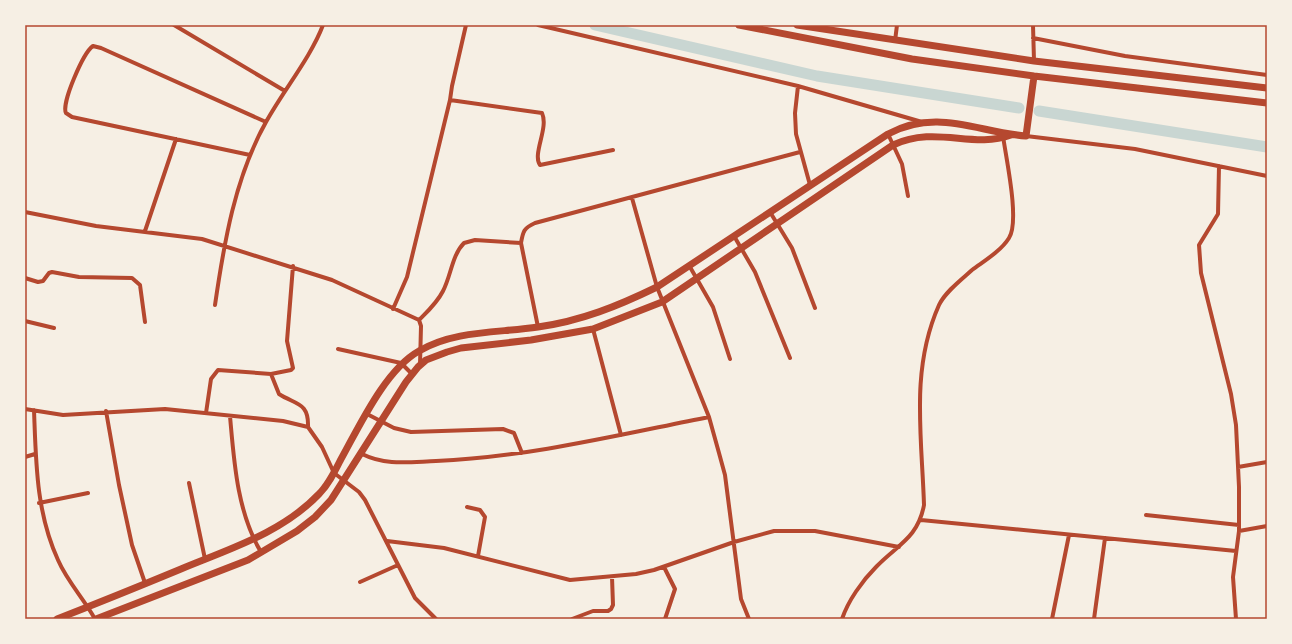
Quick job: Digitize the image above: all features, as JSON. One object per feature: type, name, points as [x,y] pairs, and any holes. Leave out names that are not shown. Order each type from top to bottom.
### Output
[{"type":"street","points":[[174,25],[285,91]]},
{"type":"street","points":[[215,305],[223,245],[250,155],[266,122],[323,25]]},
{"type":"street","points":[[393,309],[407,277],[450,100],[466,25]]},
{"type":"street","points":[[538,25],[798,86],[922,122],[981,127],[1003,135]]},
{"type":"street","points":[[739,25],[902,57],[1034,76],[1267,103]]},
{"type":"street","points":[[797,25],[1034,61],[1186,80],[1267,88]]},
{"type":"street","points":[[895,41],[897,25]]},
{"type":"street","points":[[1033,25],[1034,61]]},
{"type":"street","points":[[1034,38],[1125,56],[1267,75]]},
{"type":"street","points":[[250,155],[72,117],[66,114],[64,104],[89,49],[93,46],[101,48],[266,122]]},
{"type":"street","points":[[1026,136],[1034,76]]},
{"type":"street","points":[[1184,93],[1186,80]]},
{"type":"street","points":[[798,86],[795,124],[800,152],[810,186]]},
{"type":"street","points":[[450,100],[542,113],[544,123],[538,159],[540,165],[613,150]]},
{"type":"street","points":[[57,619],[253,539],[278,527],[304,509],[326,486],[367,414],[401,363],[420,350],[439,342],[461,336],[538,327],[574,320],[620,305],[657,287],[690,267],[888,134],[905,126],[922,122]]},
{"type":"street","points":[[888,134],[902,164],[908,196]]},
{"type":"street","points":[[842,619],[848,604],[874,569],[898,547],[916,528],[921,520],[924,505],[919,400],[920,374],[924,348],[940,303],[965,276],[1000,248],[1010,237],[1013,212],[1003,135]]},
{"type":"street","points":[[34,410],[35,454],[39,503],[46,530],[58,561],[96,619],[248,560],[297,531],[315,517],[331,500],[344,482],[412,374],[420,365],[432,358],[461,348],[531,340],[593,329],[615,322],[662,302],[893,144],[918,136],[989,140],[1003,135],[1026,136],[1135,149],[1267,176]]},
{"type":"street","points":[[145,231],[176,139]]},
{"type":"street","points":[[538,327],[521,243],[522,232],[526,227],[535,223],[800,152]]},
{"type":"street","points":[[1220,166],[1218,214],[1199,245],[1199,255],[1201,273],[1231,394],[1236,425],[1239,525],[1233,577],[1236,619]]},
{"type":"street","points":[[632,198],[662,302],[708,417],[725,475],[741,599],[749,619]]},
{"type":"street","points":[[25,212],[96,226],[192,236],[293,266],[343,285],[419,320],[421,326],[420,365]]},
{"type":"street","points":[[770,212],[792,248],[815,308]]},
{"type":"street","points":[[734,236],[757,277],[790,358]]},
{"type":"street","points":[[419,320],[435,304],[443,292],[453,264],[464,243],[476,240],[521,243]]},
{"type":"street","points":[[206,413],[211,379],[218,370],[271,374],[291,370],[292,368],[287,341],[293,266]]},
{"type":"street","points":[[690,267],[713,307],[730,359]]},
{"type":"street","points":[[25,278],[38,282],[43,281],[49,273],[52,272],[79,277],[132,278],[140,285],[146,322]]},
{"type":"street","points":[[25,321],[54,328]]},
{"type":"street","points":[[593,329],[621,435]]},
{"type":"street","points":[[338,349],[401,363],[412,374]]},
{"type":"street","points":[[271,374],[280,394],[300,403],[306,411],[308,427],[322,447],[334,473],[359,492],[365,500],[418,602],[436,619]]},
{"type":"street","points":[[25,409],[63,415],[106,411],[165,409],[296,423],[308,427]]},
{"type":"street","points":[[106,411],[130,537],[145,583]]},
{"type":"street","points":[[367,414],[394,428],[411,432],[503,429],[514,433],[522,453]]},
{"type":"street","points":[[230,416],[238,484],[253,539],[261,552]]},
{"type":"street","points":[[362,454],[381,462],[464,460],[522,453],[708,417]]},
{"type":"street","points":[[25,457],[35,454]]},
{"type":"street","points":[[1238,467],[1267,462]]},
{"type":"street","points":[[189,483],[205,559]]},
{"type":"street","points":[[39,503],[88,493]]},
{"type":"street","points":[[467,508],[480,510],[485,517],[478,556]]},
{"type":"street","points":[[1146,515],[1239,525]]},
{"type":"street","points":[[921,520],[1236,551]]},
{"type":"street","points":[[1239,531],[1267,526]]},
{"type":"street","points":[[387,542],[439,546],[561,578],[579,580],[636,574],[664,567],[734,542],[774,531],[815,531],[898,547]]},
{"type":"street","points":[[1052,619],[1069,535]]},
{"type":"street","points":[[1094,619],[1105,538]]},
{"type":"street","points":[[360,582],[398,565]]},
{"type":"street","points":[[664,567],[674,589],[665,619]]},
{"type":"street","points":[[572,619],[592,611],[608,611],[611,609],[613,604],[612,577]]},
{"type":"waterway","points":[[595,25],[817,76],[1019,108]]},
{"type":"waterway","points":[[1039,111],[1267,147]]}]
